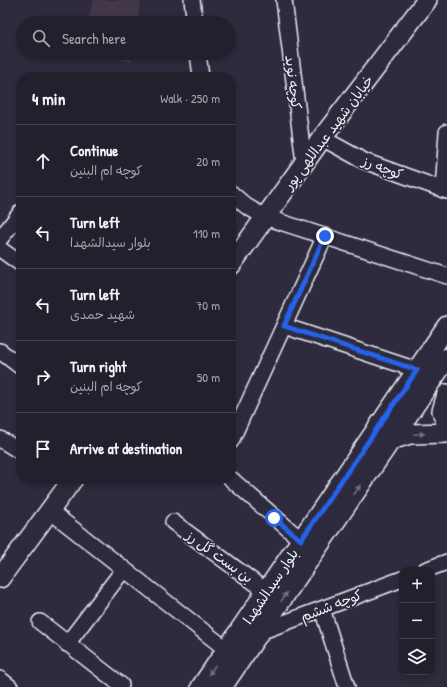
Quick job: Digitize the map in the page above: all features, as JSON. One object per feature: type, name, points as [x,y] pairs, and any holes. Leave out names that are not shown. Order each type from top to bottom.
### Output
[{"type":"street","points":[[192,0],[194,16]]},
{"type":"street","name":"کوچه نوید","points":[[284,0],[304,163]]},
{"type":"street","name":"خیابان شهید عبداللهی پور","points":[[236,258],[322,138],[427,0]]},
{"type":"street","points":[[199,60],[200,72]]},
{"type":"street","points":[[445,190],[447,132]]},
{"type":"street","name":"کوچه رز","points":[[322,138],[364,161],[445,190]]},
{"type":"street","points":[[236,197],[246,206],[265,217],[447,276]]},
{"type":"street","points":[[0,239],[16,218]]},
{"type":"street","points":[[236,431],[325,236]]},
{"type":"street","points":[[0,249],[16,260]]},
{"type":"street","points":[[284,326],[417,370]]},
{"type":"street","name":"بلوار سیدالشهدا","points":[[222,687],[391,440],[412,394],[417,370],[447,326]]},
{"type":"street","points":[[0,351],[16,363]]},
{"type":"street","name":"بلوار سیدالشهدا","points":[[201,687],[301,540],[412,394],[446,364]]},
{"type":"street","points":[[447,394],[442,411],[447,426]]},
{"type":"street","points":[[391,440],[410,434],[447,433]]},
{"type":"street","points":[[0,439],[16,449]]},
{"type":"street","points":[[236,483],[301,540]]},
{"type":"street","points":[[2,572],[50,511],[67,484]]},
{"type":"street","points":[[50,511],[226,649]]},
{"type":"street","name":"بن بست گل رز","points":[[173,522],[266,591]]},
{"type":"street","points":[[433,567],[447,562]]},
{"type":"street","points":[[67,644],[124,569]]},
{"type":"street","name":"کوچه ششم","points":[[260,632],[399,580]]},
{"type":"street","points":[[322,609],[347,687]]},
{"type":"street","points":[[40,622],[121,686]]},
{"type":"street","points":[[0,679],[10,687]]},
{"type":"shaded area","points":[[94,0],[141,0],[138,16],[88,16]]},
{"type":"route","points":[[274,518],[301,540],[417,370],[284,326],[325,236]]}]
